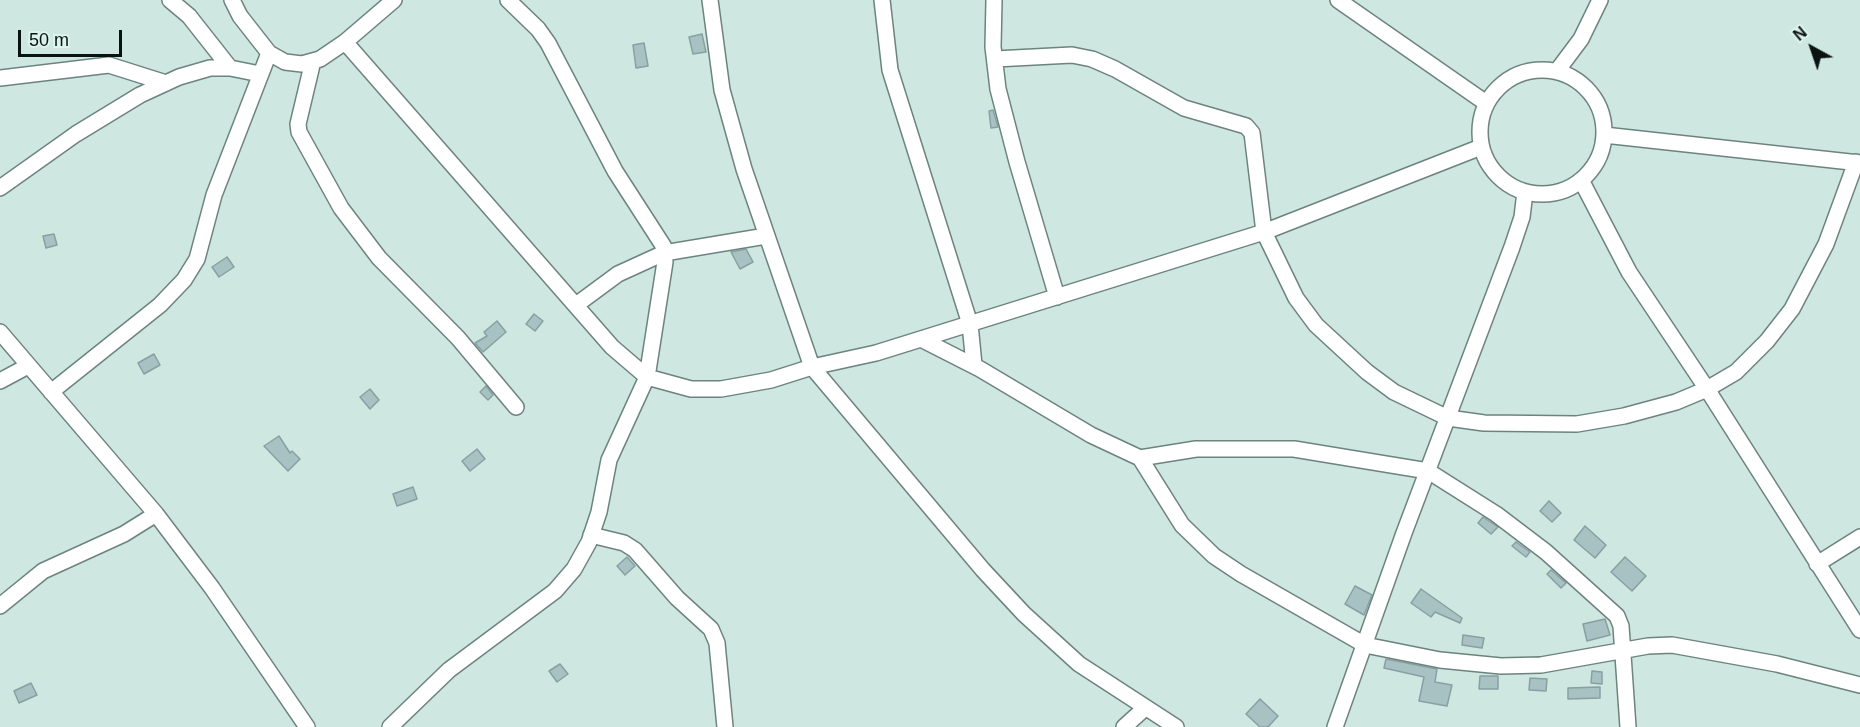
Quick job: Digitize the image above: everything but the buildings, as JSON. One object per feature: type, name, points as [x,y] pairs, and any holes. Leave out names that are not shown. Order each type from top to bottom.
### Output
[{"type":"street","points":[[170,0],[189,16],[230,68]]},
{"type":"street","points":[[232,0],[240,16],[269,53],[285,62],[302,64],[313,61],[345,42],[394,0]]},
{"type":"street","points":[[390,727],[449,670],[555,591],[574,569],[591,535],[599,512],[609,460],[647,377],[665,262],[659,236],[615,171],[548,43],[538,29],[508,0]]},
{"type":"street","points":[[710,0],[722,90],[766,236],[812,367],[983,570],[1024,614],[1078,664],[1176,727]]},
{"type":"street","points":[[882,0],[890,70],[970,324],[974,366]]},
{"type":"street","points":[[994,0],[994,58],[998,89],[1057,297]]},
{"type":"street","points":[[1338,0],[1486,103]]},
{"type":"street","points":[[1557,71],[1581,39],[1600,0]]},
{"type":"street","points":[[345,42],[612,347],[647,377],[691,389],[721,389],[771,380],[812,367],[876,353],[1264,232],[1481,147]]},
{"type":"street","points":[[51,392],[160,305],[184,280],[197,259],[214,195],[269,53]]},
{"type":"street","points":[[994,58],[1072,56],[1092,59],[1115,69],[1184,108],[1246,126],[1252,133],[1264,232],[1296,298],[1316,325],[1367,372],[1394,392],[1448,418],[1484,423],[1577,424],[1624,416],[1676,402],[1707,389],[1736,372],[1767,341],[1792,309],[1826,244],[1858,163],[1604,135]]},
{"type":"street","points":[[313,61],[298,124],[299,132],[341,208],[379,258],[458,338],[516,407]]},
{"type":"street","points":[[0,78],[110,65],[166,83]]},
{"type":"street","points":[[0,188],[76,134],[140,95],[166,83],[210,68],[230,68],[260,74]]},
{"type":"street","points":[[1537,69],[1557,71],[1571,76],[1592,94],[1599,107],[1604,135],[1601,152],[1593,167],[1581,180],[1554,192],[1525,192],[1509,185],[1487,162],[1481,147],[1480,124],[1486,103],[1499,86],[1516,75],[1537,69]]},
{"type":"street","points":[[1581,180],[1629,272],[1707,389],[1860,630]]},
{"type":"street","points":[[1335,727],[1519,227],[1525,192]]},
{"type":"street","points":[[576,305],[618,274],[664,253],[766,236]]},
{"type":"street","points":[[0,332],[156,514],[212,588],[307,727]]},
{"type":"street","points":[[921,339],[974,366],[1055,415],[1140,458],[1182,525],[1214,556],[1365,645],[1440,660],[1501,666],[1541,665],[1648,646],[1672,645],[1777,664],[1860,685]]},
{"type":"street","points":[[0,381],[28,366]]},
{"type":"street","points":[[1140,458],[1196,449],[1294,449],[1428,471],[1496,514],[1592,591],[1617,616],[1621,626],[1628,727]]},
{"type":"street","points":[[0,606],[44,571],[124,534],[156,514]]},
{"type":"street","points":[[591,535],[624,543],[636,550],[677,598],[711,629],[717,643],[725,727]]},
{"type":"street","points":[[1817,564],[1860,537]]},
{"type":"street","points":[[1124,727],[1146,708]]}]
